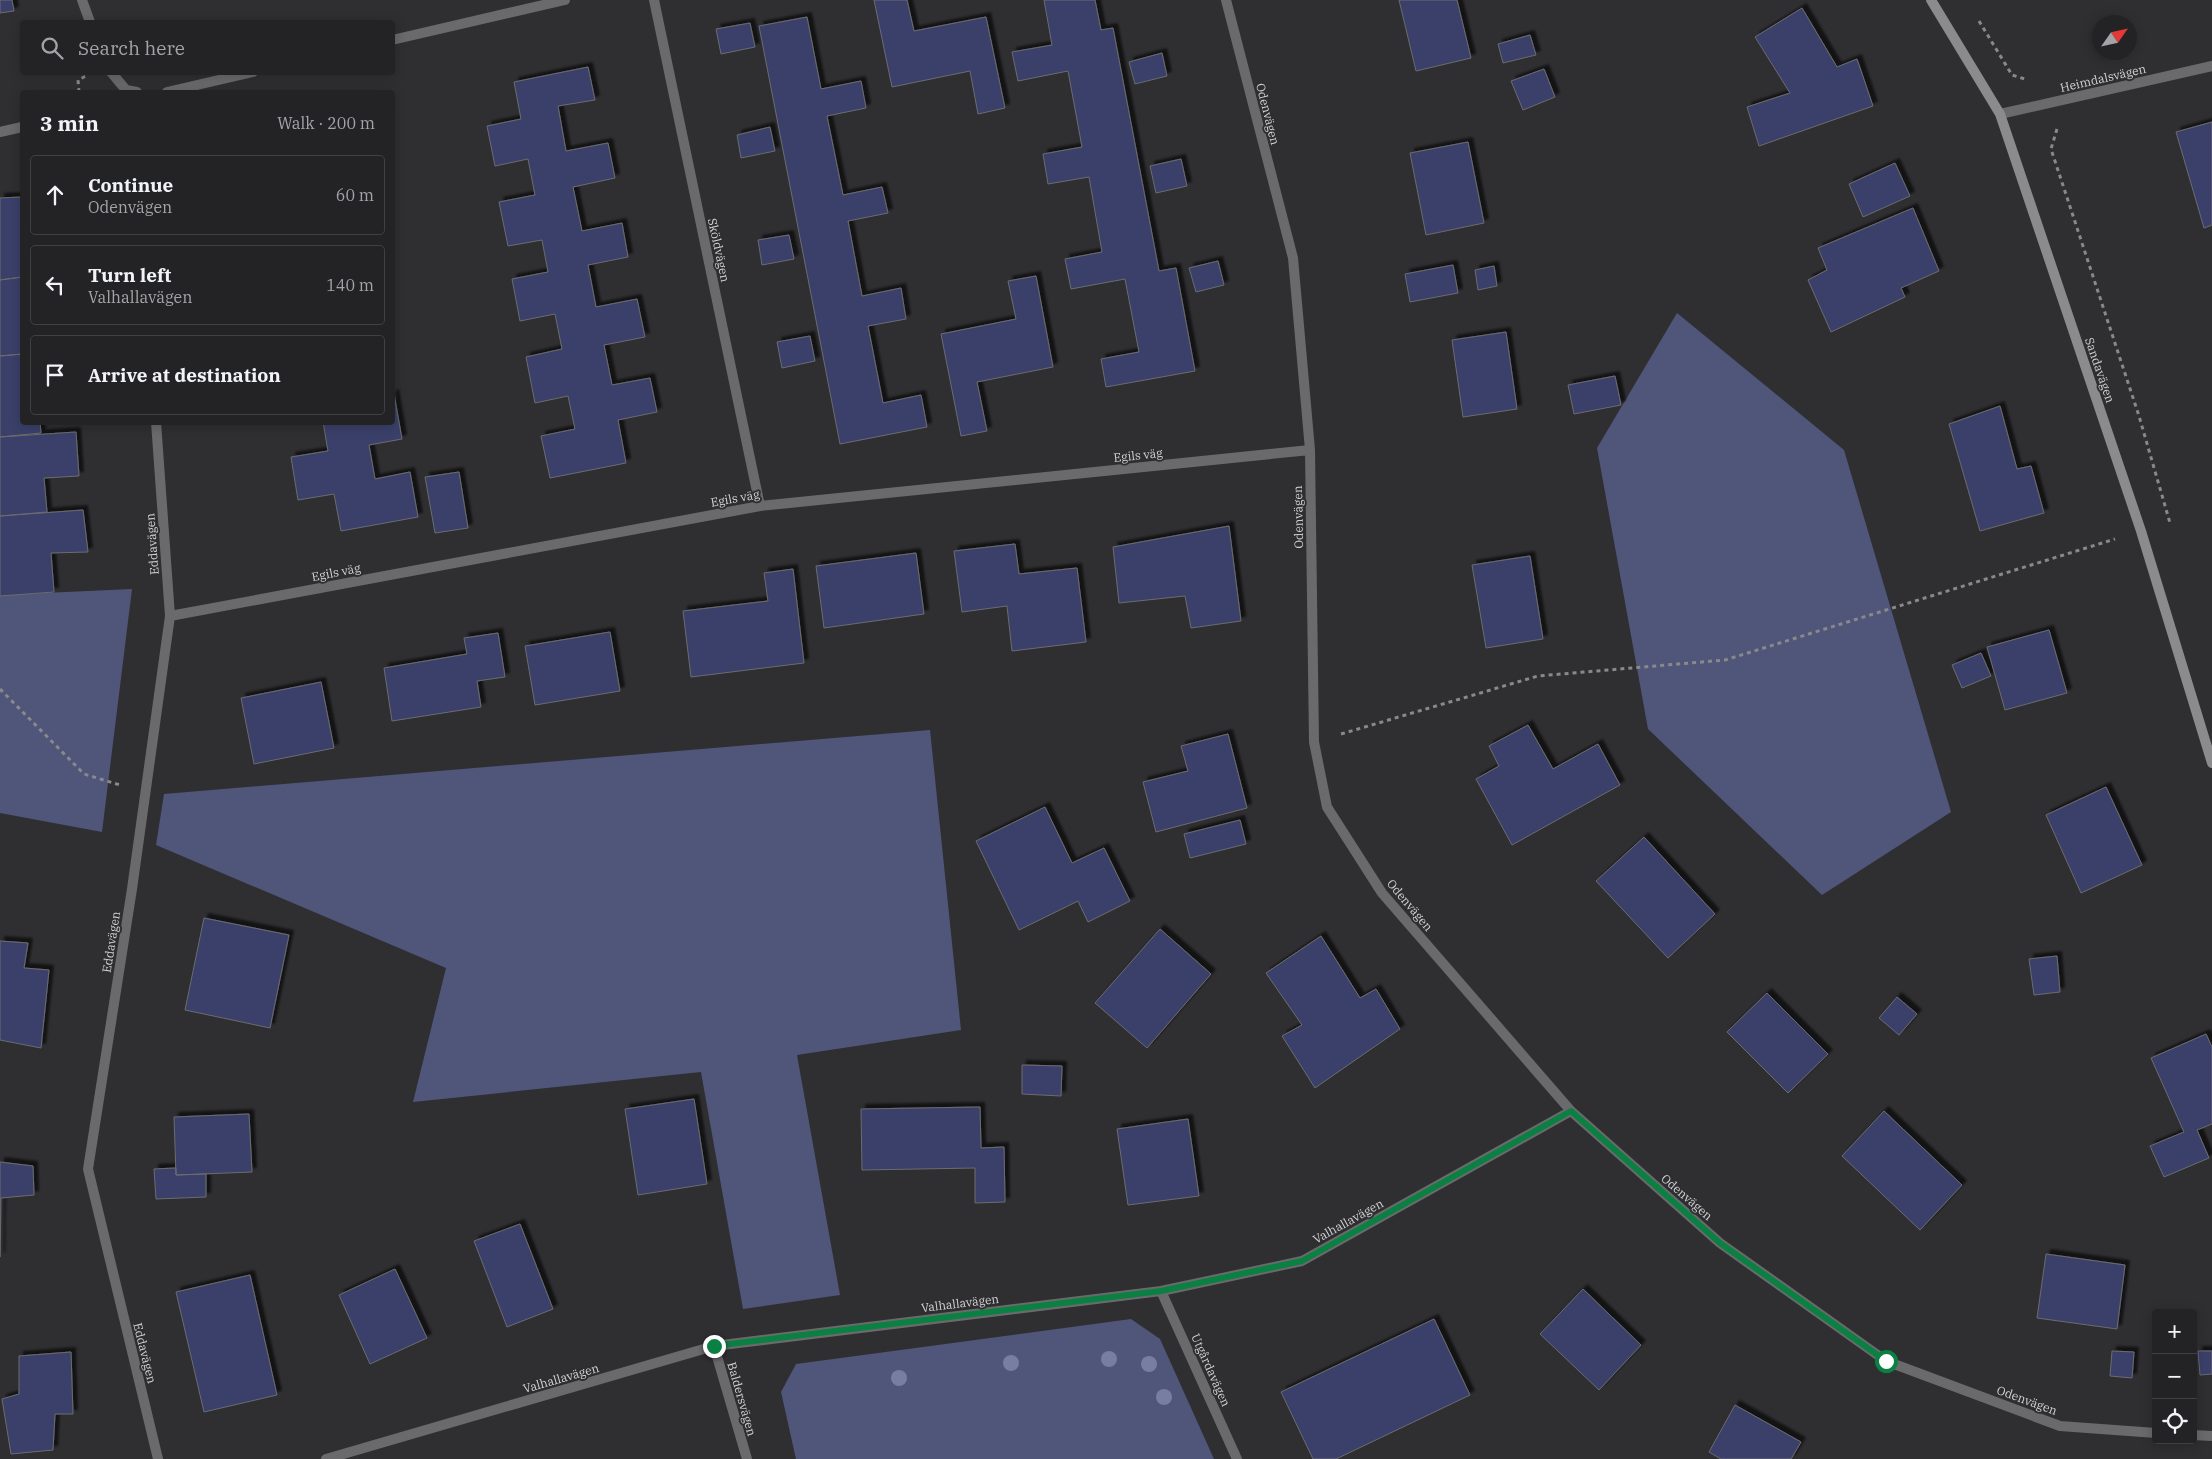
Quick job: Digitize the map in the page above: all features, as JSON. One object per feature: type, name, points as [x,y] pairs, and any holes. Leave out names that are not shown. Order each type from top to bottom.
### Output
[{"type":"street","points":[[82,0],[89,20]]},
{"type":"street","points":[[395,39],[565,0]]},
{"type":"street","name":"Sköldvägen","points":[[654,0],[760,506]]},
{"type":"street","name":"Odenvägen","points":[[1226,0],[1293,258],[1310,450],[1314,742],[1327,807],[1382,893],[1571,1111],[1720,1243],[1886,1361],[2060,1426],[2152,1432]]},
{"type":"street","name":"Sandavägen","points":[[1931,0],[2000,114],[2141,531],[2212,763]]},
{"type":"street","name":"Heimdalsvägen","points":[[2000,114],[2212,66]]},
{"type":"street","points":[[114,75],[126,90]]},
{"type":"street","points":[[176,90],[240,75]]},
{"type":"street","points":[[0,132],[20,127]]},
{"type":"street","name":"Eddavägen","points":[[156,425],[170,616],[146,792],[88,1169],[158,1459]]},
{"type":"street","name":"Egils väg","points":[[170,616],[760,506],[1310,450]]},
{"type":"street","name":"Valhallavägen","points":[[326,1459],[714,1346],[1161,1291],[1302,1261],[1571,1111]]},
{"type":"street","name":"Utgårdavägen","points":[[1161,1291],[1237,1459]]},
{"type":"street","name":"Baldersvägen","points":[[714,1346],[747,1459]]},
{"type":"street","points":[[2197,1435],[2212,1436]]},
{"type":"path","points":[[1976,17],[2012,75],[2042,83],[2058,127],[2050,149],[2139,416],[2173,531]]},
{"type":"path","points":[[79,90],[78,80],[87,75]]},
{"type":"path","points":[[1314,742],[1538,676],[1726,660],[2141,531]]},
{"type":"path","points":[[0,689],[84,774],[146,792]]},
{"type":"shaded area","points":[[1677,313],[1844,450],[1951,812],[1822,895],[1648,729],[1597,448]]},
{"type":"shaded area","points":[[132,589],[102,832],[0,813],[0,595]]},
{"type":"shaded area","points":[[930,730],[961,1030],[797,1055],[840,1295],[743,1309],[701,1072],[413,1102],[446,968],[156,845],[164,794]]},
{"type":"shaded area","points":[[1131,1319],[1160,1339],[1214,1459],[796,1459],[781,1392],[796,1364]]},
{"type":"building","points":[[0,0],[12,0],[14,11],[0,13]]},
{"type":"building","points":[[874,0],[907,0],[914,31],[986,17],[1005,108],[978,114],[970,71],[892,87]]},
{"type":"building","points":[[1044,0],[1095,0],[1101,30],[1113,28],[1159,271],[1176,268],[1195,371],[1106,387],[1101,359],[1139,352],[1125,279],[1071,289],[1065,259],[1102,252],[1089,177],[1048,184],[1043,154],[1082,147],[1068,71],[1018,81],[1012,52],[1052,45]]},
{"type":"building","points":[[1399,0],[1457,0],[1471,58],[1416,71]]},
{"type":"building","points":[[1802,8],[1837,67],[1857,59],[1873,106],[1759,146],[1747,107],[1790,93],[1755,37]]},
{"type":"building","points":[[807,17],[821,89],[861,81],[866,108],[827,116],[843,195],[882,187],[888,213],[848,221],[862,296],[901,288],[906,319],[868,326],[883,403],[921,395],[927,427],[840,444],[759,26]]},
{"type":"building","points":[[750,23],[755,47],[721,54],[716,29]]},
{"type":"building","points":[[1530,35],[1536,55],[1503,63],[1498,44]]},
{"type":"building","points":[[1162,53],[1167,76],[1135,84],[1129,62]]},
{"type":"building","points":[[588,67],[595,100],[558,106],[566,151],[608,143],[615,178],[573,187],[582,231],[622,223],[628,257],[588,265],[596,307],[637,299],[645,337],[604,345],[612,385],[650,378],[657,412],[618,420],[626,463],[550,478],[541,436],[575,429],[568,396],[535,403],[526,357],[562,349],[555,314],[520,321],[512,279],[548,272],[542,240],[508,246],[499,202],[535,195],[528,159],[495,166],[487,126],[521,119],[514,82]]},
{"type":"building","points":[[1544,69],[1555,97],[1523,110],[1511,81]]},
{"type":"building","points":[[2212,122],[2212,225],[2204,228],[2176,132]]},
{"type":"building","points":[[770,127],[775,151],[741,158],[737,135]]},
{"type":"building","points":[[1468,142],[1484,223],[1426,235],[1410,153]]},
{"type":"building","points":[[1181,159],[1187,186],[1156,193],[1150,166]]},
{"type":"building","points":[[1895,163],[1910,196],[1863,217],[1849,184]]},
{"type":"building","points":[[20,197],[20,277],[0,280],[0,198]]},
{"type":"building","points":[[1913,208],[1939,271],[1901,288],[1905,297],[1831,332],[1808,280],[1827,270],[1818,248]]},
{"type":"building","points":[[789,235],[794,259],[762,265],[758,240]]},
{"type":"building","points":[[1218,261],[1224,285],[1196,292],[1189,268]]},
{"type":"building","points":[[1453,265],[1458,293],[1410,302],[1405,274]]},
{"type":"building","points":[[1494,266],[1497,286],[1478,290],[1475,270]]},
{"type":"building","points":[[1036,276],[1053,367],[977,382],[987,431],[961,436],[941,334],[1016,319],[1008,281]]},
{"type":"building","points":[[20,277],[20,354],[0,356],[0,280]]},
{"type":"building","points":[[1506,332],[1517,409],[1463,417],[1452,340]]},
{"type":"building","points":[[810,336],[815,361],[782,368],[777,342]]},
{"type":"building","points":[[20,354],[20,425],[40,425],[41,433],[0,437],[0,356]]},
{"type":"building","points":[[1615,376],[1621,405],[1574,414],[1568,385]]},
{"type":"building","points":[[395,400],[402,439],[369,445],[375,479],[410,472],[418,517],[341,531],[334,494],[298,500],[291,457],[328,451],[324,425],[395,425]]},
{"type":"building","points":[[2000,406],[2017,469],[2031,466],[2044,513],[1980,531],[1949,424]]},
{"type":"building","points":[[76,432],[79,476],[44,478],[47,512],[0,516],[0,437]]},
{"type":"building","points":[[459,472],[468,528],[435,533],[425,477]]},
{"type":"building","points":[[83,510],[88,552],[51,553],[54,592],[0,596],[0,516]]},
{"type":"building","points":[[1229,526],[1241,621],[1191,628],[1185,596],[1119,603],[1113,547]]},
{"type":"building","points":[[1015,544],[1019,574],[1077,568],[1086,642],[1012,651],[1007,606],[962,612],[954,551]]},
{"type":"building","points":[[916,553],[924,614],[824,628],[816,566]]},
{"type":"building","points":[[1530,556],[1543,639],[1486,648],[1472,565]]},
{"type":"building","points":[[793,569],[804,663],[691,677],[683,611],[768,601],[764,573]]},
{"type":"building","points":[[2049,630],[2067,693],[2005,710],[1987,647]]},
{"type":"building","points":[[610,632],[620,691],[535,705],[525,646]]},
{"type":"building","points":[[498,633],[505,677],[477,681],[481,707],[392,721],[384,668],[467,654],[464,638]]},
{"type":"building","points":[[1981,653],[1991,676],[1962,688],[1952,665]]},
{"type":"building","points":[[321,682],[334,748],[254,764],[241,698]]},
{"type":"building","points":[[1528,725],[1553,769],[1598,744],[1620,785],[1512,845],[1476,779],[1499,766],[1489,746]]},
{"type":"building","points":[[1228,734],[1247,808],[1156,832],[1143,782],[1188,771],[1181,746]]},
{"type":"building","points":[[2106,787],[2142,865],[2081,893],[2046,815]]},
{"type":"building","points":[[1045,807],[1072,863],[1104,848],[1130,901],[1088,922],[1078,901],[1019,930],[976,841]]},
{"type":"building","points":[[1240,820],[1246,844],[1190,858],[1184,834]]},
{"type":"building","points":[[1644,837],[1715,914],[1668,958],[1596,881]]},
{"type":"building","points":[[204,918],[289,935],[270,1028],[185,1010]]},
{"type":"building","points":[[1160,929],[1211,974],[1147,1048],[1095,1003]]},
{"type":"building","points":[[1321,936],[1360,998],[1376,989],[1400,1029],[1315,1088],[1282,1036],[1302,1025],[1266,973]]},
{"type":"building","points":[[0,941],[28,943],[24,968],[49,970],[41,1048],[0,1040]]},
{"type":"building","points":[[2057,956],[2060,992],[2034,995],[2029,959]]},
{"type":"building","points":[[1767,993],[1828,1054],[1788,1093],[1727,1032]]},
{"type":"building","points":[[1897,997],[1917,1014],[1899,1035],[1879,1018]]},
{"type":"building","points":[[2206,1034],[2212,1047],[2212,1124],[2197,1130],[2209,1158],[2164,1177],[2150,1146],[2184,1132],[2151,1058]]},
{"type":"building","points":[[1022,1065],[1062,1066],[1061,1096],[1022,1094]]},
{"type":"building","points":[[694,1099],[707,1184],[638,1195],[625,1109]]},
{"type":"building","points":[[980,1107],[981,1148],[1004,1147],[1005,1202],[975,1203],[975,1168],[862,1170],[861,1109]]},
{"type":"building","points":[[1884,1111],[1962,1185],[1920,1230],[1842,1156]]},
{"type":"building","points":[[249,1114],[252,1172],[176,1175],[174,1117]]},
{"type":"building","points":[[1188,1119],[1199,1196],[1128,1205],[1117,1129]]},
{"type":"building","points":[[0,1162],[33,1166],[34,1195],[1,1198],[0,1257]]},
{"type":"building","points":[[176,1168],[176,1175],[206,1174],[206,1197],[156,1199],[154,1169]]},
{"type":"building","points":[[520,1224],[553,1309],[507,1327],[474,1241]]},
{"type":"building","points":[[2046,1254],[2125,1265],[2117,1329],[2037,1318]]},
{"type":"building","points":[[395,1269],[427,1338],[370,1364],[339,1295]]},
{"type":"building","points":[[250,1275],[277,1395],[204,1412],[176,1292]]},
{"type":"building","points":[[1583,1289],[1641,1345],[1599,1390],[1540,1334]]},
{"type":"building","points":[[1434,1319],[1470,1395],[1336,1459],[1313,1459],[1281,1392]]},
{"type":"building","points":[[2112,1351],[2134,1352],[2132,1378],[2110,1376]]},
{"type":"building","points":[[2198,1351],[2212,1351],[2212,1374],[2200,1375]]},
{"type":"building","points":[[71,1352],[73,1414],[55,1414],[53,1450],[11,1454],[2,1399],[19,1394],[19,1356]]},
{"type":"building","points":[[1735,1405],[1801,1442],[1791,1459],[1721,1459],[1709,1452]]},
{"type":"route","points":[[714,1346],[1161,1291],[1302,1261],[1571,1111],[1720,1243],[1886,1361]]}]
